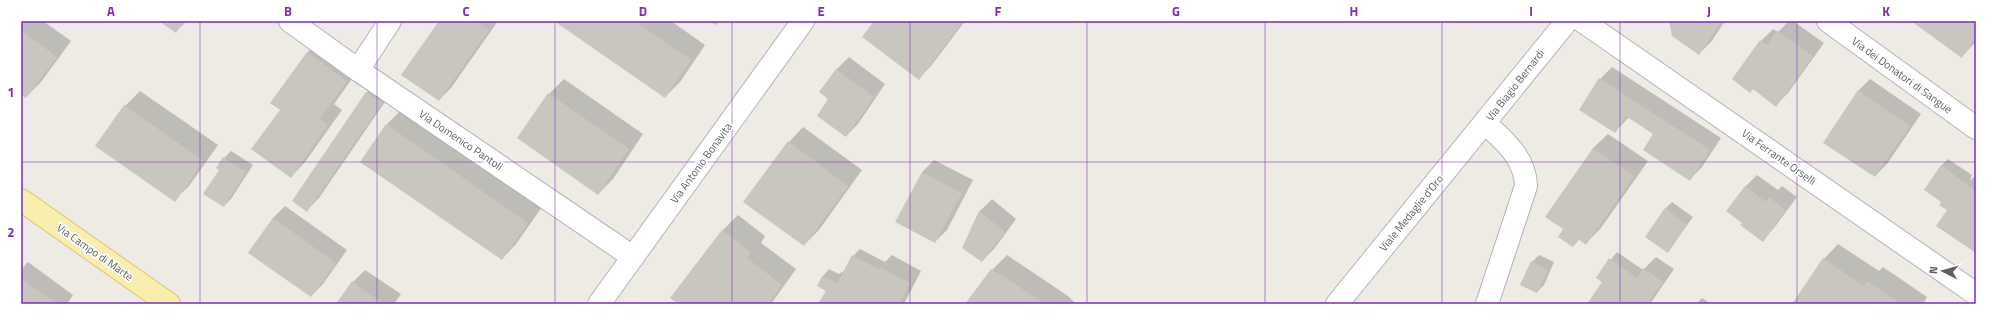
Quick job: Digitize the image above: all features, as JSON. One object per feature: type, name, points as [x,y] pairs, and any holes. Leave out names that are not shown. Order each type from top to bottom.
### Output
[{"type":"main road","name":"Via Campo di Marte","points":[[21,200],[169,304]]},
{"type":"street","name":"Via Domenico Pantoli","points":[[290,21],[358,70],[634,257]]},
{"type":"street","points":[[358,70],[390,21]]},
{"type":"street","name":"Via Antonio Bonavita","points":[[599,304],[803,21]]},
{"type":"street","name":"Via Biagio Bernardi","points":[[1488,304],[1526,186],[1526,174],[1522,162],[1504,141],[1484,123],[1566,21]]},
{"type":"street","name":"Via Ferrante Orselli","points":[[1582,21],[1976,294]]},
{"type":"street","name":"Via dei Donatori di Sangue","points":[[1828,21],[1976,128]]},
{"type":"street","name":"Viale Medaglie d'Oro","points":[[1337,304],[1484,123]]},
{"type":"building","points":[[159,21],[184,21],[176,33]]},
{"type":"building","points":[[439,21],[476,21],[489,30],[439,101],[401,75]]},
{"type":"building","points":[[554,21],[635,21],[691,60],[665,98]]},
{"type":"building","points":[[709,21],[719,21],[716,25]]},
{"type":"building","points":[[874,21],[963,21],[919,80],[862,37]]},
{"type":"building","points":[[1669,21],[1722,21],[1699,55],[1672,36]]},
{"type":"building","points":[[1911,21],[1976,21],[1976,38],[1962,58]]},
{"type":"building","points":[[21,30],[57,57],[26,98],[21,95]]},
{"type":"building","points":[[1777,31],[1813,56],[1776,107],[1753,89],[1750,93],[1732,79],[1760,40],[1767,45]]},
{"type":"building","points":[[307,52],[347,81],[320,119],[328,125],[291,178],[251,149],[280,110],[270,103]]},
{"type":"building","points":[[836,69],[874,97],[846,137],[817,116],[828,99],[819,92]]},
{"type":"building","points":[[1599,78],[1710,150],[1690,181],[1643,150],[1653,134],[1626,116],[1615,133],[1579,110]]},
{"type":"building","points":[[1858,90],[1910,126],[1875,177],[1823,143]]},
{"type":"building","points":[[366,92],[382,103],[307,212],[292,201]]},
{"type":"building","points":[[548,93],[629,149],[598,195],[517,138]]},
{"type":"building","points":[[124,105],[204,161],[175,202],[95,146]]},
{"type":"building","points":[[386,124],[528,223],[502,260],[360,162]]},
{"type":"building","points":[[788,141],[848,186],[804,246],[743,202]]},
{"type":"building","points":[[1593,148],[1634,176],[1586,245],[1578,239],[1573,247],[1558,237],[1563,229],[1545,217]]},
{"type":"building","points":[[223,157],[246,172],[224,207],[203,194],[219,170],[216,168]]},
{"type":"building","points":[[1941,165],[1976,191],[1976,253],[1936,226],[1947,210],[1939,205],[1941,202],[1924,190]]},
{"type":"building","points":[[922,172],[962,193],[935,243],[895,222]]},
{"type":"building","points":[[1745,186],[1766,202],[1769,197],[1786,210],[1763,242],[1740,225],[1742,223],[1726,211]]},
{"type":"building","points":[[1665,208],[1687,225],[1668,253],[1645,237]]},
{"type":"building","points":[[979,211],[1005,232],[982,262],[962,248]]},
{"type":"building","points":[[273,218],[336,263],[311,297],[248,253]]},
{"type":"building","points":[[722,230],[751,252],[747,258],[782,285],[768,304],[678,304],[670,298]]},
{"type":"building","points":[[852,255],[878,269],[880,267],[910,283],[899,304],[818,304],[826,291],[817,286],[822,276],[837,284]]},
{"type":"building","points":[[1609,258],[1637,278],[1643,268],[1663,282],[1647,304],[1587,304],[1602,282],[1596,278]]},
{"type":"building","points":[[1823,258],[1864,286],[1867,281],[1901,304],[1792,304]]},
{"type":"building","points":[[1531,261],[1548,270],[1537,293],[1520,285]]},
{"type":"building","points":[[991,269],[1006,278],[1044,304],[965,304]]},
{"type":"building","points":[[21,278],[37,290],[58,304],[21,304]]},
{"type":"building","points":[[352,281],[363,290],[385,304],[336,304]]}]
